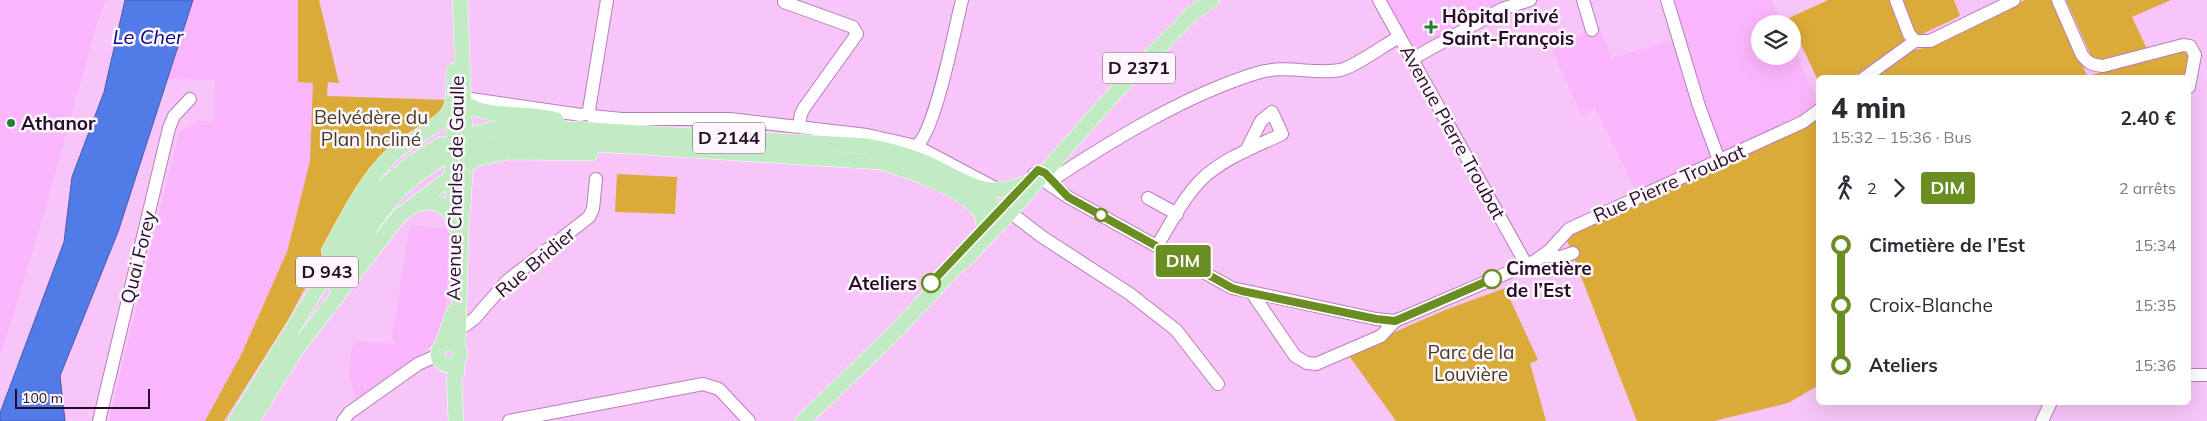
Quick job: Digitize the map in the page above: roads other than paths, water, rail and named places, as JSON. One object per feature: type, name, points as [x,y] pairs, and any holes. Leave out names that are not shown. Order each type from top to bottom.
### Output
[{"type":"main road","name":"Avenue Charles de Gaulle","points":[[460,0],[457,49],[460,148]]},
{"type":"main road","name":"D 2371","points":[[1002,207],[1039,177],[1193,13],[1212,0]]},
{"type":"main road","name":"Avenue Charles de Gaulle","points":[[448,355],[454,327],[463,97],[459,29]]},
{"type":"main road","points":[[457,49],[463,97],[479,111],[550,118],[586,130]]},
{"type":"main road","points":[[291,330],[320,267],[367,183],[394,154],[447,114],[452,103],[457,49]]},
{"type":"main road","points":[[292,356],[394,223],[491,113]]},
{"type":"main road","name":"D 2144","points":[[460,148],[493,129],[520,126],[868,146],[911,156],[978,189],[1002,207]]},
{"type":"main road","points":[[428,130],[438,130],[460,148]]},
{"type":"main road","name":"D 2144","points":[[460,148],[520,140],[880,162],[913,171],[964,197],[1002,207]]},
{"type":"main road","name":"D 943","points":[[236,421],[371,201],[400,171],[421,155],[460,148]]},
{"type":"main road","name":"D 943","points":[[252,421],[381,211],[409,180],[460,148]]},
{"type":"main road","points":[[875,349],[887,330],[1002,207],[1039,177]]},
{"type":"main road","name":"D 2144","points":[[964,197],[979,210],[984,227]]},
{"type":"main road","points":[[408,208],[424,202],[436,203],[447,208],[457,223]]},
{"type":"main road","points":[[806,420],[965,260],[1002,207]]},
{"type":"main road","points":[[448,355],[454,378],[456,421]]},
{"type":"street","points":[[587,113],[607,0]]},
{"type":"street","points":[[916,146],[925,137],[940,91],[962,0]]},
{"type":"street","name":"Avenue Pierre Troubat","points":[[1379,0],[1526,264]]},
{"type":"street","points":[[1412,59],[1502,9],[1530,0]]},
{"type":"street","points":[[1583,0],[1592,30]]},
{"type":"street","points":[[1667,0],[1699,106],[1719,160]]},
{"type":"street","points":[[1896,0],[1909,34],[1915,41]]},
{"type":"street","points":[[1868,75],[1915,41],[1930,41],[2014,0]]},
{"type":"street","points":[[2058,0],[2082,55],[2093,65],[2103,66],[2183,46],[2190,46],[2195,56],[2191,77]]},
{"type":"street","points":[[784,2],[853,27],[857,34],[800,114],[799,125]]},
{"type":"street","points":[[1039,177],[1086,158],[1141,126],[1204,94],[1246,77],[1277,68],[1341,70],[1400,37]]},
{"type":"street","points":[[463,97],[587,113],[595,118],[730,119],[799,125],[868,135],[916,146],[1041,236],[1130,294],[1176,330],[1218,384]]},
{"type":"street","name":"Quai Forey","points":[[99,421],[169,128],[174,116],[190,99]]},
{"type":"street","name":"Rue Pierre Troubat","points":[[1395,321],[1543,256],[1569,228],[1803,122],[1816,112]]},
{"type":"street","points":[[1157,246],[1188,195],[1203,178],[1246,151]]},
{"type":"street","points":[[1039,177],[1068,197],[1232,288],[1376,319],[1395,321]]},
{"type":"street","name":"Rue Bridier","points":[[454,327],[475,318],[515,274],[589,217],[593,209],[596,179]]},
{"type":"street","points":[[1148,198],[1176,214]]},
{"type":"street","points":[[1543,256],[1561,256],[1572,253]]},
{"type":"street","points":[[1252,293],[1295,356],[1307,363],[1316,364],[1381,336],[1395,321]]},
{"type":"street","points":[[343,421],[349,412],[418,364],[448,355]]},
{"type":"street","points":[[2191,375],[2207,375]]},
{"type":"street","points":[[509,421],[628,400],[704,384],[712,385],[719,389],[749,421]]},
{"type":"street","points":[[2042,421],[2050,405]]},
{"type":"water","name":"Le Cher","points":[[125,0],[193,0],[118,232],[60,376],[65,421],[0,421],[0,413],[64,242],[72,177],[104,92]]},
{"type":"place","name":"Hôpital privé Saint-François","points":[[1431,27]]},
{"type":"place","name":"Athanor","points":[[11,123]]},
{"type":"place","name":"Cimetière de l’Est","points":[[1492,279]]},
{"type":"place","name":"Ateliers","points":[[931,283]]},
{"type":"park label","name":"Belvédère du Plan Incliné","points":[[371,128]]},
{"type":"park label","name":"Parc de la Louvière","points":[[1471,363]]}]
